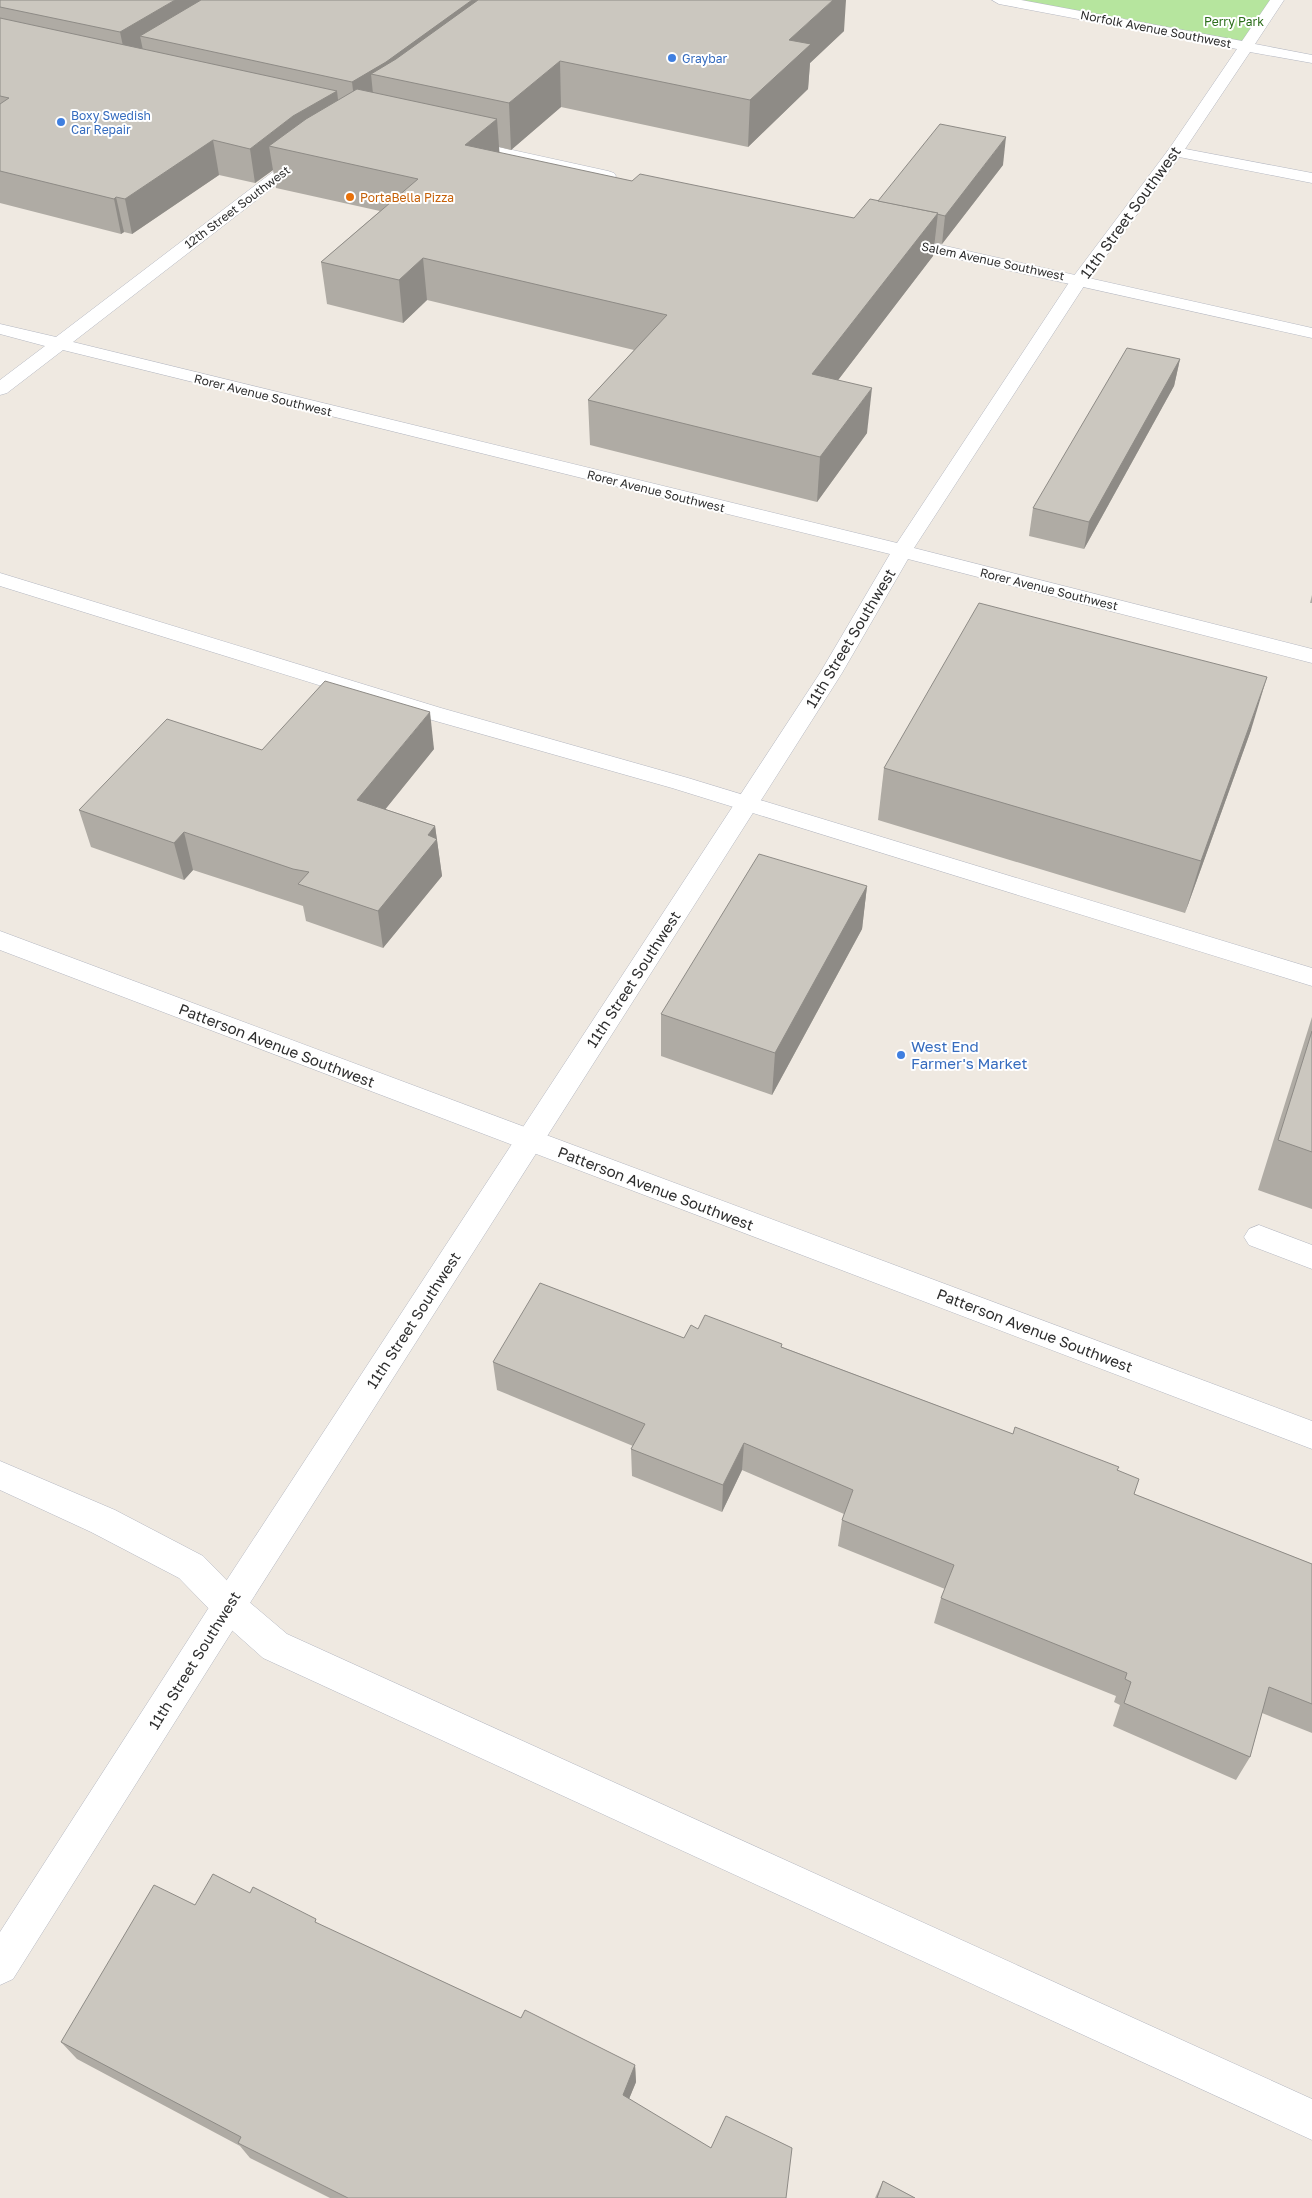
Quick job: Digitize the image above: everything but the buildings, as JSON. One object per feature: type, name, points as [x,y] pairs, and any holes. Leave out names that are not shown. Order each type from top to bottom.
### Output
[{"type":"street","name":"Norfolk Avenue Southwest","points":[[999,0],[1312,59]]},
{"type":"street","name":"11th Street Southwest","points":[[0,1966],[229,1606],[831,673],[902,551],[1079,280],[1175,152],[1276,0]]},
{"type":"street","points":[[447,141],[622,180]]},
{"type":"street","name":"12th Street Southwest","points":[[0,389],[56,344],[305,155],[321,145]]},
{"type":"street","points":[[1175,152],[1312,178]]},
{"type":"street","name":"Salem Avenue Southwest","points":[[885,238],[1312,333]]},
{"type":"street","name":"Rorer Avenue Southwest","points":[[0,330],[902,551],[1312,656]]},
{"type":"street","points":[[0,579],[433,712],[680,783],[1312,977]]},
{"type":"street","name":"Patterson Avenue Southwest","points":[[0,940],[1312,1435]]},
{"type":"street","points":[[1259,1237],[1312,1257]]},
{"type":"street","points":[[0,1475],[103,1521],[190,1567],[229,1606],[275,1646],[1312,2120]]},
{"type":"green space","name":"Perry Park","points":[[999,0],[1277,0],[1246,46]]},
{"type":"place","name":"Graybar","points":[[672,58]]},
{"type":"place","name":"Boxy Swedish Car Repair","points":[[61,122]]},
{"type":"place","name":"PortaBella Pizza","points":[[350,197]]},
{"type":"place","name":"West End Farmer's Market","points":[[901,1055]]}]
